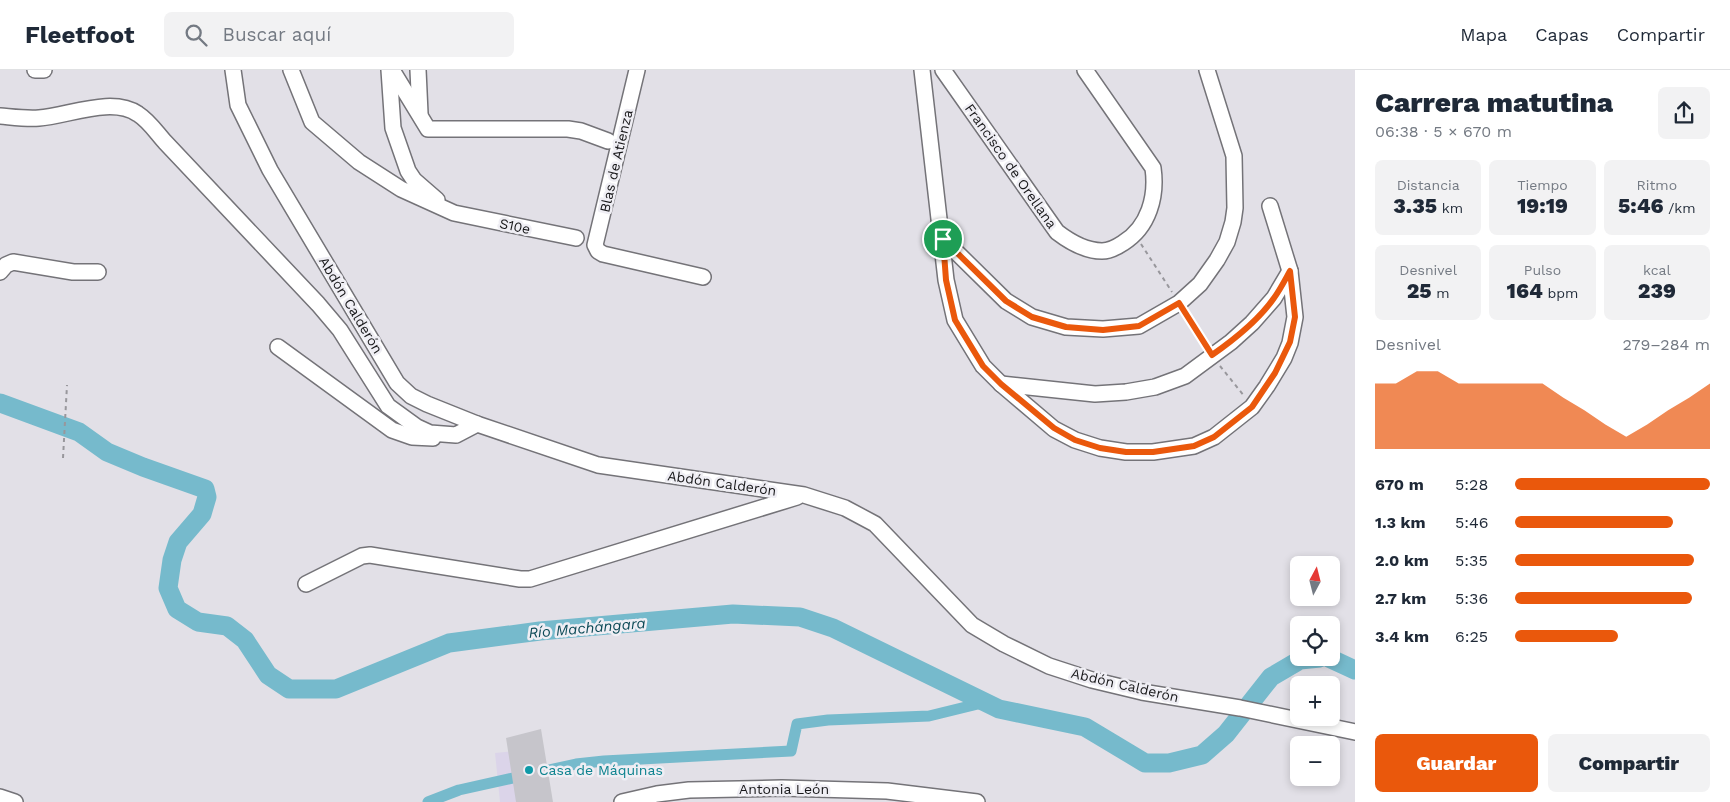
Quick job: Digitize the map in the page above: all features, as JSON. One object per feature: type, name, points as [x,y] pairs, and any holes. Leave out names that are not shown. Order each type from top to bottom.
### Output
[{"type":"street","points":[[35,70],[44,70]]},
{"type":"street","name":"Abdón Calderón","points":[[232,70],[238,106],[270,170],[398,384],[411,396],[477,424],[598,465],[804,496],[845,508],[875,524],[972,624],[1004,644],[1050,666],[1092,680],[1142,692],[1240,708],[1355,732]]},
{"type":"street","name":"S10e","points":[[292,70],[312,122],[358,162],[400,189],[454,213],[576,238]]},
{"type":"street","points":[[391,70],[393,128],[408,171],[414,180],[454,213]]},
{"type":"street","points":[[391,70],[426,126],[432,130],[568,129],[580,131],[608,141]]},
{"type":"street","points":[[418,70],[420,114]]},
{"type":"street","name":"Blas de Atienza","points":[[638,70],[596,245],[598,251],[603,254],[703,277]]},
{"type":"street","points":[[922,70],[943,239],[946,280],[955,320],[983,366],[1001,384],[1054,428],[1075,440],[1100,448],[1126,452],[1153,452],[1194,446],[1214,437],[1252,407],[1275,373],[1290,342],[1295,317],[1290,271],[1270,206]]},
{"type":"street","name":"Francisco de Orellana","points":[[943,70],[1057,232],[1071,243],[1102,251],[1115,248],[1135,234],[1147,217],[1152,204],[1155,184],[1153,168],[1085,70]]},
{"type":"street","points":[[943,239],[1006,301],[1032,317],[1066,327],[1103,330],[1139,326],[1179,303],[1200,284],[1217,260],[1227,242],[1235,208],[1234,156],[1207,70]]},
{"type":"street","points":[[0,116],[39,118],[102,107],[121,107],[137,113],[149,123],[164,142],[318,304],[340,330],[388,406],[416,428],[447,436]]},
{"type":"street","points":[[0,272],[6,264],[13,262],[74,272],[98,272]]},
{"type":"street","points":[[1001,384],[1095,394],[1126,392],[1155,387],[1185,376],[1231,342],[1252,323],[1274,298],[1290,271]]},
{"type":"street","points":[[278,347],[392,430],[412,437],[433,438],[456,435],[477,424]]},
{"type":"street","points":[[306,584],[362,556],[370,555],[520,580],[530,579],[804,496]]},
{"type":"street","name":"Antonia León","points":[[622,802],[658,794],[689,790],[782,788],[887,791],[977,802]]},
{"type":"street","points":[[0,797],[15,802]]},
{"type":"path","points":[[1135,234],[1212,355],[1252,407]]},
{"type":"path","points":[[63,458],[67,385]]},
{"type":"shaded area","points":[[532,749],[538,802],[500,802],[495,753]]},
{"type":"building","name":"Casa de Máquinas","points":[[541,729],[553,802],[516,802],[506,738]]},
{"type":"waterway","name":"Río Machángara","points":[[0,403],[79,432],[107,452],[205,489],[207,497],[202,514],[178,542],[172,560],[168,588],[177,609],[198,622],[227,626],[245,640],[268,675],[289,689],[336,689],[449,643],[540,631],[733,614],[800,617],[833,628],[999,709],[1085,727],[1145,763],[1169,763],[1202,755],[1226,734],[1271,677],[1290,666]]},
{"type":"waterway","name":"Río Machángara","points":[[1340,663],[1355,670]]},
{"type":"waterway","points":[[428,802],[459,790],[576,764],[791,751],[797,724],[828,720],[929,716],[986,702]]},
{"type":"place","name":"Casa de Máquinas","points":[[529,770]]},
{"type":"route","points":[[943,239],[1006,301],[1032,317],[1066,327],[1103,330],[1139,326],[1179,303],[1212,355],[1231,342],[1252,323],[1274,298],[1290,271],[1295,317],[1290,342],[1284,358],[1252,407],[1214,437],[1194,446],[1153,452],[1126,452],[1100,448],[1075,440],[1054,428],[1001,384],[983,366],[955,320],[946,280],[943,239]]}]
